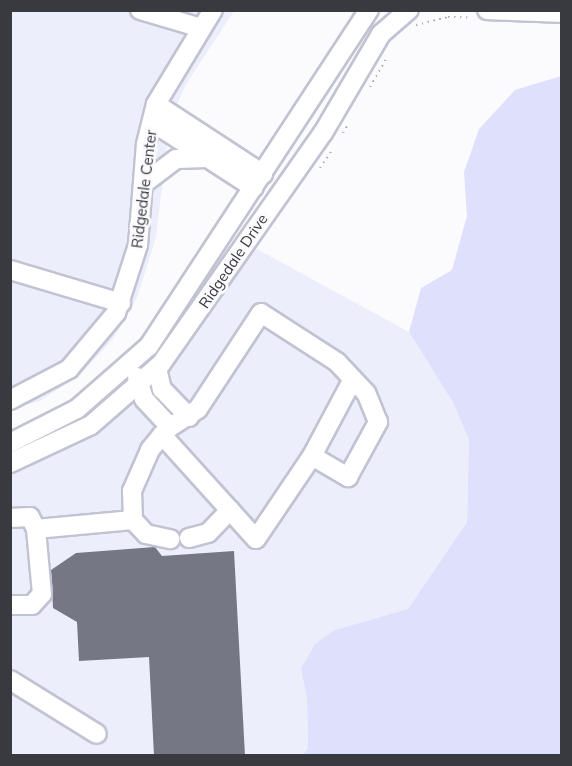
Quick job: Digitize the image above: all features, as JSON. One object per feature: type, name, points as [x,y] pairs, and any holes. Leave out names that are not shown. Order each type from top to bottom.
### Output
[{"type":"street","points":[[140,10],[201,28]]},
{"type":"street","name":"Ridgedale Center","points":[[10,400],[69,369],[93,347],[121,303],[138,245],[143,184],[156,104],[213,10]]},
{"type":"street","name":"Ridgedale Drive","points":[[10,443],[77,409],[126,370],[191,283],[369,10]]},
{"type":"street","name":"Ridgedale Drive","points":[[10,463],[91,425],[138,388],[157,368],[323,133],[381,34],[410,10]]},
{"type":"street","points":[[487,10],[561,13]]},
{"type":"street","points":[[156,104],[258,181]]},
{"type":"street","points":[[152,122],[207,158],[258,181]]},
{"type":"street","points":[[143,184],[176,159],[207,158]]},
{"type":"street","points":[[10,270],[121,303]]},
{"type":"street","points":[[191,283],[177,320],[140,367],[138,388],[166,431],[256,539],[312,456],[353,379]]},
{"type":"street","points":[[170,539],[146,534],[133,520],[132,491],[166,431],[189,417],[261,313],[337,362],[366,393],[378,422],[348,477],[312,456]]},
{"type":"street","points":[[157,368],[162,388],[189,417]]},
{"type":"street","points":[[189,538],[208,533],[230,510]]},
{"type":"street","points":[[10,518],[30,517],[36,529],[42,594],[32,605],[10,605]]},
{"type":"street","points":[[36,529],[133,520]]},
{"type":"street","points":[[10,680],[97,735]]},
{"type":"shaded area","points":[[11,11],[234,11],[185,86],[170,121],[156,237],[137,298],[113,339],[80,375],[40,401],[11,409]]},
{"type":"shaded area","points":[[561,76],[561,755],[303,755],[308,748],[307,699],[301,669],[315,644],[335,630],[408,609],[467,522],[469,440],[454,404],[409,332],[421,288],[452,270],[467,216],[464,172],[479,129],[515,90]]},
{"type":"shaded area","points":[[253,247],[409,332],[454,404],[469,440],[467,522],[408,609],[335,630],[301,669],[307,699],[308,748],[303,755],[11,756],[11,468],[59,451],[115,414]]},
{"type":"building","points":[[155,547],[162,556],[234,551],[245,756],[154,756],[149,657],[79,661],[77,622],[53,608],[51,570],[76,553]]}]
